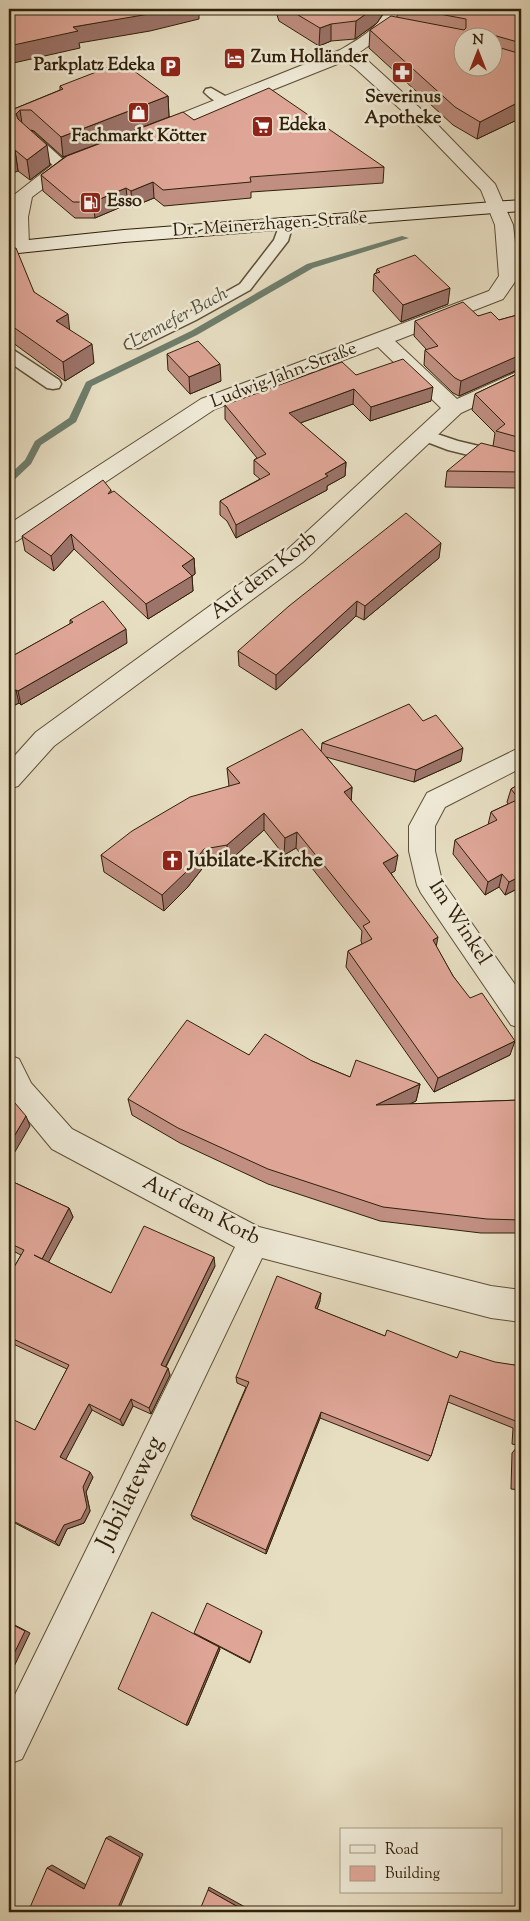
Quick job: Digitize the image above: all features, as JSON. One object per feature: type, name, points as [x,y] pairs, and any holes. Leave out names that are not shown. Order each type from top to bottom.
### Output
[{"type":"street","points":[[144,135],[346,54],[390,28],[395,9]]},
{"type":"street","name":"Ludwig-Jahn-Straße","points":[[9,535],[208,404],[496,295],[509,276],[504,225],[489,188],[427,124],[361,64],[346,54]]},
{"type":"street","points":[[14,247],[22,195],[62,166],[89,156]]},
{"type":"street","name":"Dr.-Meinerzhagen-Straße","points":[[14,247],[521,206]]},
{"type":"street","points":[[381,340],[454,408]]},
{"type":"street","name":"Auf dem Korb","points":[[9,779],[45,739],[295,556],[454,408],[521,377]]},
{"type":"street","points":[[9,749],[45,739]]},
{"type":"street","name":"Im Winkel","points":[[521,756],[436,800],[422,826],[422,851],[430,885],[521,1016]]},
{"type":"street","name":"Auf dem Korb","points":[[9,1068],[20,1092],[62,1139],[254,1241],[491,1302],[521,1306]]},
{"type":"street","name":"Jubilateweg","points":[[9,1746],[254,1241]]},
{"type":"lane","points":[[211,92],[226,103]]},
{"type":"lane","points":[[28,135],[62,166]]},
{"type":"lane","points":[[133,344],[191,317],[245,287],[281,241],[286,224]]},
{"type":"lane","points":[[9,355],[53,384]]},
{"type":"lane","points":[[425,435],[454,446],[521,462]]},
{"type":"building","points":[[9,9],[170,9],[73,27],[78,31],[9,46]]},
{"type":"building","points":[[288,9],[373,9],[356,21],[331,24],[320,28]]},
{"type":"building","points":[[413,9],[521,9],[521,43],[502,38],[502,28],[466,28],[466,19]]},
{"type":"building","points":[[391,16],[454,28],[452,28],[452,78],[502,78],[502,48],[521,54],[521,66],[519,67],[521,69],[521,101],[480,122],[455,107],[370,30]]},
{"type":"building","points":[[122,62],[168,96],[61,137],[31,110],[20,110],[16,114],[18,119],[47,145],[27,160],[15,150],[9,153],[9,111],[63,89],[60,86]]},
{"type":"building","points":[[269,88],[384,167],[250,177],[251,182],[163,190],[153,182],[131,191],[126,188],[93,202],[73,202],[41,175],[67,156],[183,112],[194,120]]},
{"type":"building","points":[[16,248],[34,292],[68,314],[56,321],[92,344],[63,362],[9,324],[9,249]]},
{"type":"building","points":[[415,255],[450,288],[403,305],[374,274],[380,272],[377,269]]},
{"type":"building","points":[[463,302],[478,316],[491,312],[499,320],[521,314],[521,351],[515,354],[518,356],[461,381],[455,378],[425,350],[438,346],[415,321]]},
{"type":"building","points":[[198,341],[220,364],[189,377],[167,354]]},
{"type":"building","points":[[403,359],[433,387],[371,407],[354,389],[289,413],[346,462],[325,474],[328,476],[236,525],[227,507],[220,501],[270,474],[254,460],[266,454],[225,405],[342,362],[356,375]]},
{"type":"building","points":[[521,372],[521,438],[496,431],[505,424],[475,394]]},
{"type":"building","points":[[481,443],[521,453],[521,472],[447,471]]},
{"type":"building","points":[[103,480],[111,490],[108,494],[114,491],[194,558],[182,566],[192,576],[146,604],[71,534],[51,556],[22,536]]},
{"type":"building","points":[[406,513],[441,543],[365,606],[357,601],[276,675],[238,651],[289,606]]},
{"type":"building","points":[[103,601],[126,629],[18,691],[9,693],[9,658],[73,622],[70,620]]},
{"type":"building","points":[[409,704],[423,721],[436,715],[463,748],[416,770],[322,743]]},
{"type":"building","points":[[302,729],[352,787],[344,792],[398,855],[383,863],[438,937],[433,940],[453,976],[470,998],[482,993],[515,1041],[438,1078],[348,951],[372,939],[363,926],[370,922],[297,832],[285,838],[264,813],[227,845],[204,849],[186,872],[162,895],[101,855],[132,831],[190,797],[240,783],[227,768]]},
{"type":"building","points":[[521,783],[521,876],[509,882],[502,874],[488,882],[455,840],[497,820],[491,812],[519,799],[511,789]]},
{"type":"building","points":[[187,1020],[249,1055],[265,1034],[312,1061],[350,1077],[356,1060],[420,1084],[376,1105],[521,1100],[521,1220],[487,1219],[383,1207],[268,1169],[178,1128],[128,1099]]},
{"type":"building","points":[[9,1096],[26,1116],[9,1145]]},
{"type":"building","points":[[9,1180],[69,1208],[42,1259],[111,1293],[144,1226],[214,1257],[161,1365],[168,1368],[149,1408],[131,1399],[120,1420],[89,1404],[60,1457],[90,1472],[83,1487],[87,1507],[81,1519],[64,1525],[55,1542],[9,1519],[9,1425],[12,1419],[35,1430],[69,1365],[9,1337],[9,1276],[24,1250],[9,1243]]},
{"type":"building","points":[[277,1276],[321,1293],[315,1308],[385,1336],[387,1330],[457,1358],[460,1351],[495,1362],[521,1366],[521,1439],[517,1439],[518,1422],[450,1395],[431,1456],[321,1412],[266,1550],[191,1515],[249,1382],[236,1377]]},
{"type":"building","points":[[517,1447],[521,1449],[521,1485],[516,1484]]},
{"type":"building","points":[[207,1603],[262,1631],[250,1662],[194,1633]]},
{"type":"building","points":[[152,1612],[219,1647],[186,1725],[118,1689]]},
{"type":"building","points":[[9,1623],[25,1631],[9,1664]]},
{"type":"building","points":[[106,1838],[140,1857],[116,1912],[28,1912],[47,1868],[84,1889]]},
{"type":"building","points":[[208,1890],[247,1912],[199,1912]]},
{"type":"waterway","name":"Lennefer Bach","points":[[9,480],[28,462],[38,443],[73,420],[89,384],[194,333],[310,266],[405,238]]},
{"type":"place","name":"Zum Holländer","points":[[235,58]]},
{"type":"place","name":"Parkplatz Edeka","points":[[171,66]]},
{"type":"place","name":"Severinus Apotheke","points":[[403,73]]},
{"type":"place","name":"Fachmarkt Kötter","points":[[139,112]]},
{"type":"place","name":"Edeka","points":[[263,126]]},
{"type":"place","name":"Esso","points":[[91,202]]},
{"type":"place","name":"Jubilate-Kirche","points":[[172,861]]}]
